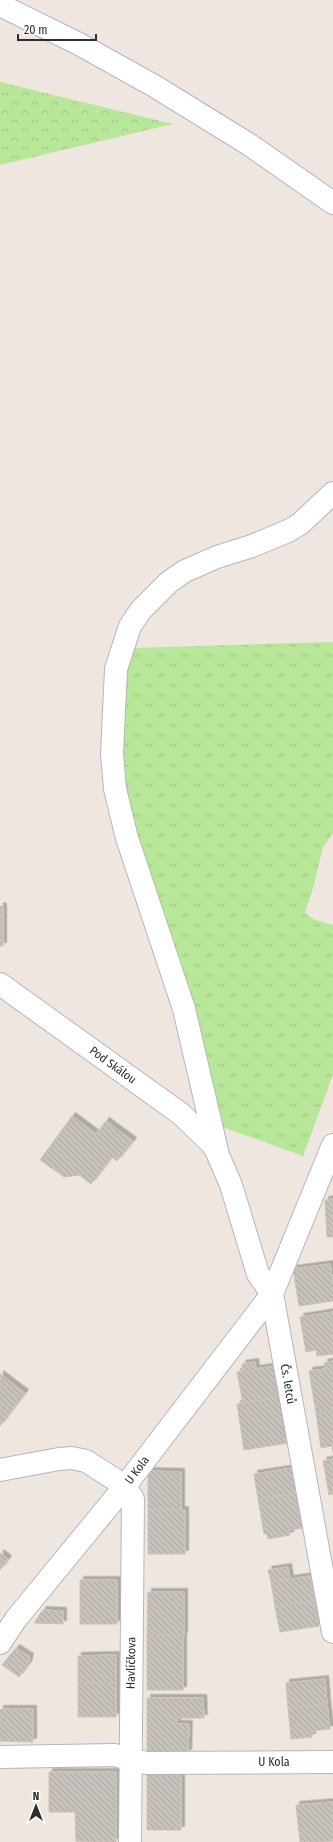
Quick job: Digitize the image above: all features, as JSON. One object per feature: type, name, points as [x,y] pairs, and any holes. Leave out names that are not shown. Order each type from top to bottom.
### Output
[{"type":"street","points":[[0,4],[79,44],[156,87],[250,145],[333,203]]},
{"type":"street","points":[[333,493],[300,524],[288,531],[252,546],[217,557],[185,571],[169,582],[141,610],[130,626],[116,669],[112,754],[115,789],[127,838],[184,1009],[218,1155],[231,1185],[258,1274],[272,1294],[324,1186],[333,1145]]},
{"type":"street","name":"Pod Skálou","points":[[0,984],[181,1114],[212,1144],[218,1155]]},
{"type":"street","name":"U Kola","points":[[0,1643],[16,1619],[125,1486],[272,1294]]},
{"type":"street","name":"Čs. letců","points":[[272,1294],[333,1632]]},
{"type":"street","points":[[0,1470],[72,1458],[86,1461],[125,1486]]},
{"type":"street","name":"Havlíčkova","points":[[125,1486],[133,1499],[130,1842]]},
{"type":"street","name":"U Kola","points":[[0,1757],[114,1756],[130,1758],[146,1763],[333,1762]]},
{"type":"green space","points":[[0,82],[173,124],[0,165]]},
{"type":"green space","points":[[333,642],[333,833],[323,847],[314,885],[305,913],[313,919],[333,925],[333,1075],[303,1156],[220,1126],[136,849],[120,754],[127,669],[133,648]]},
{"type":"building","points":[[0,906],[3,907],[3,946],[0,946]]},
{"type":"building","points":[[72,1116],[96,1134],[106,1121],[133,1141],[117,1161],[112,1157],[91,1184],[79,1175],[64,1177],[40,1160]]},
{"type":"building","points":[[333,1199],[333,1237],[327,1237],[325,1200]]},
{"type":"building","points":[[330,1264],[333,1284],[333,1301],[299,1306],[293,1269]]},
{"type":"building","points":[[333,1312],[333,1354],[317,1356],[316,1350],[306,1352],[300,1317]]},
{"type":"building","points":[[333,1361],[333,1410],[316,1413],[309,1371],[325,1369],[324,1363]]},
{"type":"building","points":[[255,1362],[256,1369],[276,1366],[281,1397],[243,1403],[237,1372],[243,1371],[242,1364]]},
{"type":"building","points":[[0,1374],[25,1393],[0,1426]]},
{"type":"building","points":[[281,1397],[289,1443],[244,1450],[237,1404]]},
{"type":"building","points":[[333,1410],[333,1452],[332,1446],[321,1448],[316,1413]]},
{"type":"building","points":[[333,1459],[333,1494],[329,1495],[323,1461]]},
{"type":"building","points":[[293,1468],[297,1493],[258,1499],[254,1474]]},
{"type":"building","points":[[148,1471],[181,1472],[181,1510],[148,1510]]},
{"type":"building","points":[[297,1493],[303,1528],[289,1530],[290,1535],[268,1539],[267,1534],[264,1534],[258,1499]]},
{"type":"building","points":[[148,1510],[185,1510],[185,1554],[148,1554]]},
{"type":"building","points":[[0,1553],[8,1559],[0,1570]]},
{"type":"building","points":[[288,1567],[290,1579],[271,1582],[268,1570]]},
{"type":"building","points":[[310,1576],[314,1601],[275,1607],[271,1582]]},
{"type":"building","points":[[80,1580],[117,1580],[117,1624],[80,1624]]},
{"type":"building","points":[[148,1592],[184,1592],[184,1636],[147,1635]]},
{"type":"building","points":[[314,1601],[319,1626],[280,1632],[275,1607]]},
{"type":"building","points":[[43,1610],[63,1611],[63,1624],[34,1623]]},
{"type":"building","points":[[147,1635],[183,1636],[183,1690],[147,1690]]},
{"type":"building","points":[[16,1648],[30,1657],[28,1665],[19,1677],[2,1665]]},
{"type":"building","points":[[116,1655],[116,1683],[78,1683],[78,1656]]},
{"type":"building","points":[[325,1679],[327,1704],[288,1708],[286,1683]]},
{"type":"building","points":[[78,1683],[116,1683],[116,1717],[78,1717]]},
{"type":"building","points":[[147,1698],[203,1698],[204,1718],[177,1718],[177,1724],[189,1724],[188,1753],[147,1753]]},
{"type":"building","points":[[327,1704],[330,1729],[312,1731],[312,1737],[291,1739],[288,1708]]},
{"type":"building","points":[[0,1709],[33,1709],[33,1742],[0,1741]]},
{"type":"building","points":[[49,1772],[116,1772],[116,1842],[76,1841],[75,1812],[49,1812]]},
{"type":"building","points":[[147,1773],[181,1773],[181,1830],[147,1830]]},
{"type":"building","points":[[333,1802],[333,1841],[300,1842],[296,1805]]}]
